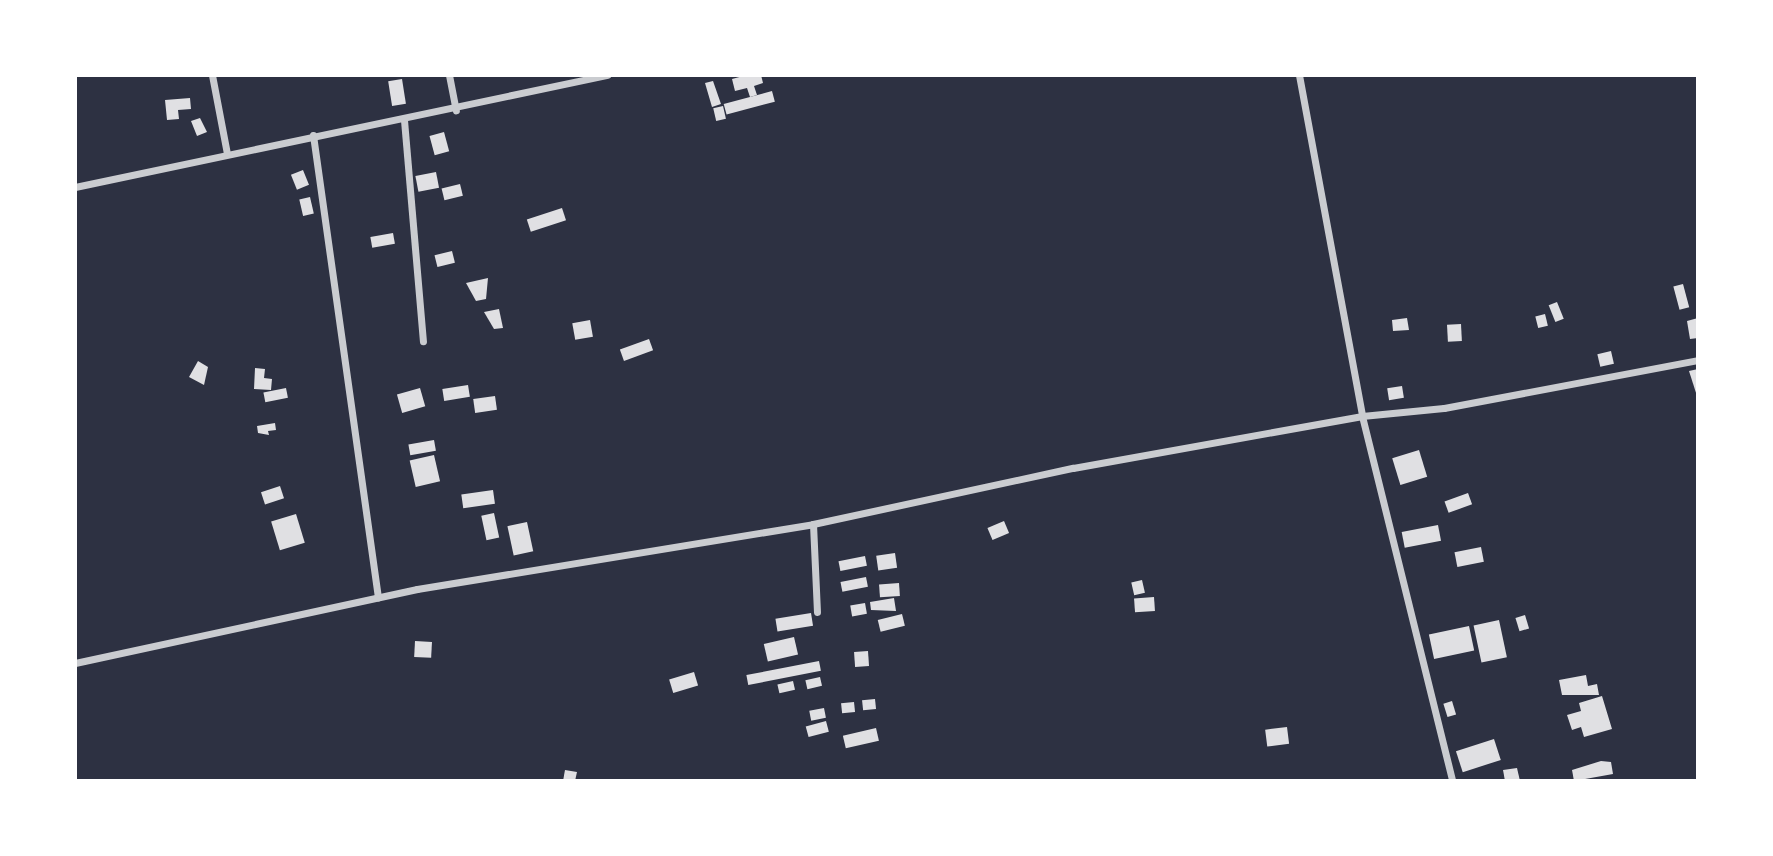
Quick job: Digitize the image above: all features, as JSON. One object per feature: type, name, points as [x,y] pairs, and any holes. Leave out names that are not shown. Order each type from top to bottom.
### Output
[{"type":"street","points":[[212,75],[227,154]]},
{"type":"street","points":[[449,75],[456,110]]},
{"type":"street","points":[[75,187],[313,135],[456,110],[607,75]]},
{"type":"street","points":[[1299,75],[1362,416],[1452,781]]},
{"type":"street","points":[[404,120],[424,341]]},
{"type":"street","points":[[313,135],[378,597]]},
{"type":"street","points":[[75,663],[378,597],[813,524],[1073,468],[1362,416],[1444,408],[1698,360]]},
{"type":"street","points":[[813,524],[817,612]]},
{"type":"building","points":[[761,75],[763,83],[754,86],[757,95],[750,97],[747,88],[735,91],[732,79]]},
{"type":"building","points":[[402,79],[406,104],[392,106],[388,81]]},
{"type":"building","points":[[713,81],[721,104],[712,107],[705,83]]},
{"type":"building","points":[[772,91],[775,102],[727,115],[724,104]]},
{"type":"building","points":[[190,98],[191,109],[178,110],[179,119],[167,120],[165,100]]},
{"type":"building","points":[[723,106],[726,119],[716,121],[713,108]]},
{"type":"building","points":[[200,118],[207,132],[197,136],[191,121]]},
{"type":"building","points":[[444,132],[449,151],[435,155],[430,136]]},
{"type":"building","points":[[303,170],[309,185],[297,190],[291,175]]},
{"type":"building","points":[[436,172],[439,188],[418,192],[415,176]]},
{"type":"building","points":[[460,184],[463,196],[444,200],[442,189]]},
{"type":"building","points":[[310,197],[314,214],[303,216],[299,199]]},
{"type":"building","points":[[562,208],[566,220],[531,232],[527,219]]},
{"type":"building","points":[[393,233],[395,244],[372,248],[370,237]]},
{"type":"building","points":[[452,251],[455,263],[437,267],[435,255]]},
{"type":"building","points":[[488,278],[486,299],[476,301],[466,283]]},
{"type":"building","points":[[1683,284],[1689,307],[1680,310],[1673,287]]},
{"type":"building","points":[[1557,302],[1564,319],[1555,322],[1549,305]]},
{"type":"building","points":[[499,309],[503,328],[494,329],[484,312]]},
{"type":"building","points":[[1545,314],[1548,326],[1538,328],[1535,316]]},
{"type":"building","points":[[1407,318],[1409,330],[1393,331],[1392,320]]},
{"type":"building","points":[[1698,318],[1698,338],[1690,339],[1687,321]]},
{"type":"building","points":[[590,320],[593,337],[575,340],[572,323]]},
{"type":"building","points":[[1461,324],[1462,341],[1448,342],[1447,325]]},
{"type":"building","points":[[649,339],[653,350],[624,361],[620,350]]},
{"type":"building","points":[[1611,351],[1614,364],[1600,367],[1597,354]]},
{"type":"building","points":[[198,361],[208,367],[204,385],[189,377]]},
{"type":"building","points":[[255,368],[265,369],[264,378],[272,379],[271,390],[254,389]]},
{"type":"building","points":[[1698,369],[1698,396],[1697,396],[1689,371]]},
{"type":"building","points":[[468,385],[470,397],[444,401],[442,389]]},
{"type":"building","points":[[1402,386],[1404,398],[1389,400],[1387,388]]},
{"type":"building","points":[[286,388],[288,398],[265,402],[263,392]]},
{"type":"building","points":[[420,388],[425,406],[402,413],[397,395]]},
{"type":"building","points":[[495,396],[497,410],[475,413],[473,399]]},
{"type":"building","points":[[275,423],[276,430],[268,431],[269,435],[258,433],[257,426]]},
{"type":"building","points":[[434,440],[436,451],[410,455],[408,445]]},
{"type":"building","points":[[1419,450],[1427,477],[1400,485],[1392,458]]},
{"type":"building","points":[[434,455],[440,481],[416,487],[410,461]]},
{"type":"building","points":[[280,486],[284,498],[265,505],[261,492]]},
{"type":"building","points":[[493,490],[495,504],[463,508],[461,494]]},
{"type":"building","points":[[1468,493],[1472,504],[1449,513],[1445,502]]},
{"type":"building","points":[[494,513],[499,537],[486,540],[481,516]]},
{"type":"building","points":[[296,514],[305,543],[280,550],[271,522]]},
{"type":"building","points":[[1004,521],[1009,533],[993,540],[987,528]]},
{"type":"building","points":[[527,522],[533,551],[514,556],[507,526]]},
{"type":"building","points":[[1438,525],[1441,541],[1405,548],[1402,532]]},
{"type":"building","points":[[1481,547],[1484,562],[1457,567],[1454,552]]},
{"type":"building","points":[[895,553],[897,568],[878,570],[876,556]]},
{"type":"building","points":[[865,556],[867,566],[840,571],[838,561]]},
{"type":"building","points":[[866,577],[868,587],[842,592],[840,582]]},
{"type":"building","points":[[1142,580],[1145,593],[1134,595],[1131,582]]},
{"type":"building","points":[[899,583],[900,596],[880,597],[879,584]]},
{"type":"building","points":[[1154,597],[1155,611],[1135,612],[1134,598]]},
{"type":"building","points":[[894,598],[896,611],[871,610],[870,602]]},
{"type":"building","points":[[865,603],[867,614],[852,616],[850,606]]},
{"type":"building","points":[[811,613],[813,626],[777,631],[775,619]]},
{"type":"building","points":[[902,614],[905,626],[881,632],[878,620]]},
{"type":"building","points":[[1525,615],[1529,628],[1520,631],[1515,618]]},
{"type":"building","points":[[1499,620],[1507,657],[1481,663],[1474,625]]},
{"type":"building","points":[[1469,626],[1474,650],[1434,659],[1429,635]]},
{"type":"building","points":[[794,637],[798,655],[768,662],[764,644]]},
{"type":"building","points":[[415,641],[432,642],[431,658],[414,657]]},
{"type":"building","points":[[868,651],[869,666],[855,667],[854,652]]},
{"type":"building","points":[[819,661],[821,671],[748,685],[746,675]]},
{"type":"building","points":[[694,672],[698,685],[673,693],[669,680]]},
{"type":"building","points":[[1586,675],[1588,686],[1597,684],[1599,695],[1562,695],[1559,680]]},
{"type":"building","points":[[820,677],[822,686],[807,689],[805,680]]},
{"type":"building","points":[[793,681],[795,690],[779,693],[777,685]]},
{"type":"building","points":[[1602,696],[1612,729],[1584,737],[1581,727],[1572,730],[1567,715],[1581,711],[1579,703]]},
{"type":"building","points":[[875,699],[876,709],[863,710],[862,700]]},
{"type":"building","points":[[1452,701],[1456,714],[1447,717],[1443,704]]},
{"type":"building","points":[[854,702],[855,712],[842,713],[841,703]]},
{"type":"building","points":[[824,708],[826,718],[811,721],[809,711]]},
{"type":"building","points":[[826,721],[829,732],[809,737],[806,726]]},
{"type":"building","points":[[1287,727],[1289,744],[1267,747],[1265,730]]},
{"type":"building","points":[[876,728],[879,741],[846,748],[843,736]]},
{"type":"building","points":[[1494,739],[1501,760],[1463,772],[1456,751]]},
{"type":"building","points":[[1601,761],[1611,762],[1613,774],[1574,781],[1572,770]]},
{"type":"building","points":[[1517,768],[1520,781],[1505,781],[1503,770]]},
{"type":"building","points":[[565,770],[577,772],[575,781],[563,781]]}]
